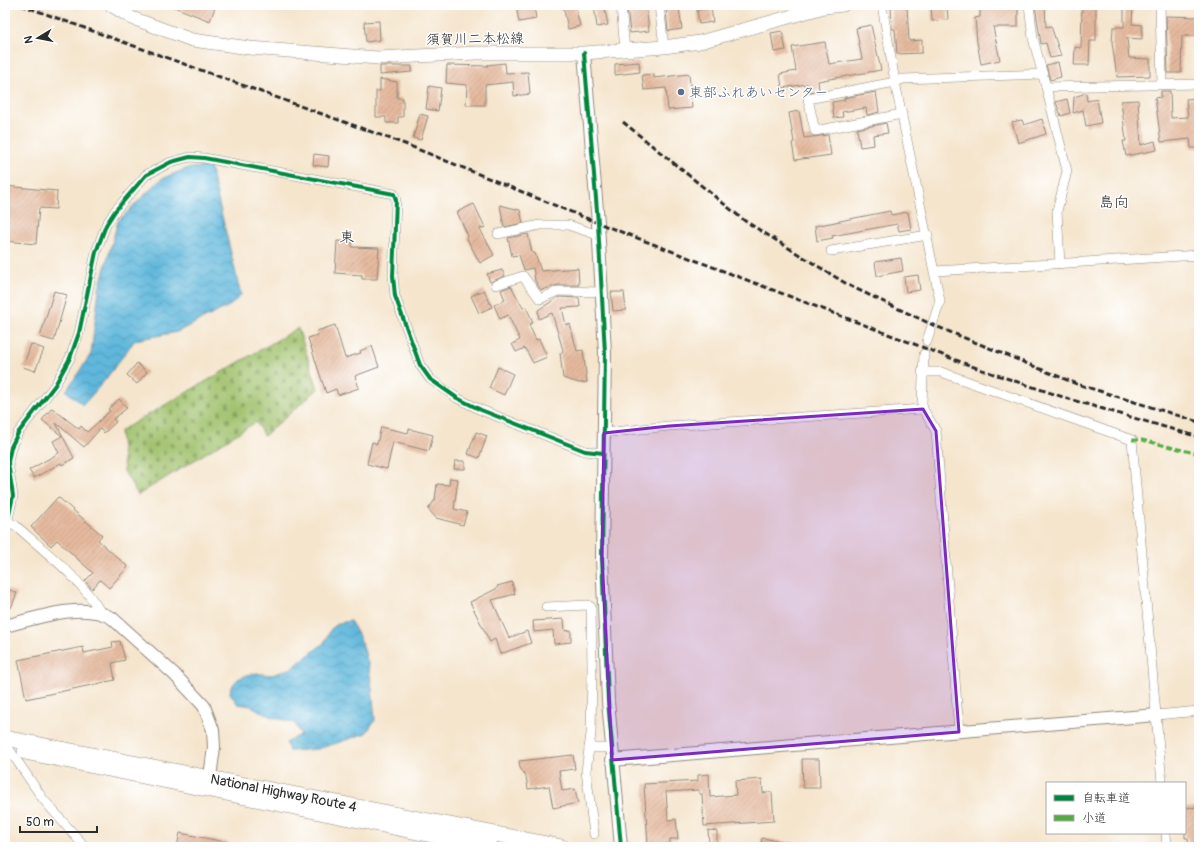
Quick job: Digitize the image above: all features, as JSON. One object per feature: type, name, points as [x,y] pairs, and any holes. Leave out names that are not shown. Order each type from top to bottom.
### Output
[{"type":"highway","name":"National Highway Route 4","points":[[6,745],[210,777],[562,847]]},
{"type":"highway","name":"National Highway Route 4","points":[[6,745],[491,847]]},
{"type":"main road","name":"須賀川二本松線","points":[[111,5],[132,18],[192,40],[250,48],[378,58],[476,53],[584,53],[664,47],[700,42],[824,7],[843,5]]},
{"type":"street","points":[[621,5],[625,51]]},
{"type":"street","points":[[660,5],[664,47]]},
{"type":"street","points":[[882,5],[895,82],[928,235],[940,301],[927,341]]},
{"type":"street","points":[[1029,5],[1033,38],[1067,171],[1057,211],[1060,264]]},
{"type":"street","points":[[1160,5],[1162,84]]},
{"type":"street","points":[[584,53],[598,235],[604,353],[602,557],[612,754],[621,847]]},
{"type":"street","points":[[902,114],[815,131],[808,99],[895,82],[903,79],[1043,74]]},
{"type":"street","points":[[1046,87],[1199,84]]},
{"type":"street","points":[[5,534],[13,496],[8,462],[10,447],[18,433],[55,385],[70,358],[79,333],[96,252],[106,226],[119,206],[146,175],[171,162],[190,157],[288,172],[394,194],[396,200],[393,276],[395,296],[420,365],[430,379],[457,398],[481,410],[585,452],[603,453]]},
{"type":"street","points":[[498,234],[540,225],[568,225],[598,235]]},
{"type":"street","points":[[831,251],[928,235]]},
{"type":"street","points":[[935,272],[1199,255]]},
{"type":"street","points":[[496,285],[523,276],[540,299],[558,292],[600,292]]},
{"type":"street","points":[[924,354],[922,372],[923,409],[936,432],[959,732]]},
{"type":"street","points":[[922,372],[941,372],[1132,440],[1162,782]]},
{"type":"street","points":[[604,433],[677,425],[923,409]]},
{"type":"street","points":[[8,522],[16,525],[78,583],[93,598],[101,613]]},
{"type":"street","points":[[546,607],[588,605],[591,607],[592,669],[589,748],[586,771],[594,834]]},
{"type":"street","points":[[5,626],[73,611],[86,610],[101,613],[112,618],[174,674],[204,706],[213,730],[214,747],[210,777]]},
{"type":"street","points":[[589,748],[612,754],[733,748],[959,732],[1199,711]]},
{"type":"street","points":[[6,745],[43,799],[85,847]]},
{"type":"street","points":[[1166,834],[1166,847]]},
{"type":"highlighted area","points":[[923,409],[936,431],[959,732],[612,760],[602,557],[604,433],[669,426]]},
{"type":"green space","points":[[298,328],[318,389],[264,436],[256,422],[138,495],[124,471],[120,431]]},
{"type":"water","points":[[210,166],[241,295],[231,305],[177,332],[135,340],[105,380],[83,405],[66,391],[91,354],[99,289],[118,221],[161,179],[185,169]]},
{"type":"water","points":[[350,621],[357,632],[366,656],[371,682],[375,720],[366,733],[318,749],[289,751],[286,743],[301,735],[295,723],[272,717],[251,706],[238,704],[230,693],[231,687],[238,679],[252,673],[272,675],[292,668],[324,643],[331,629],[339,623]]},
{"type":"building","points":[[169,5],[216,5],[210,21]]},
{"type":"building","points":[[516,5],[534,5],[536,19],[519,22]]},
{"type":"building","points":[[563,5],[575,5],[580,26],[568,29]]},
{"type":"building","points":[[594,5],[604,5],[608,25],[597,27]]},
{"type":"building","points":[[646,5],[649,31],[630,33],[627,7]]},
{"type":"building","points":[[931,5],[947,5],[948,20],[932,21]]},
{"type":"building","points":[[980,5],[1018,6],[1018,27],[993,27],[1000,60],[981,64],[975,18],[980,17]]},
{"type":"building","points":[[1035,5],[1045,5],[1046,27],[1051,26],[1061,56],[1050,58],[1046,43],[1041,44]]},
{"type":"building","points":[[1082,5],[1096,5],[1096,41],[1090,41],[1089,65],[1074,65],[1075,47],[1081,48]]},
{"type":"building","points":[[1124,5],[1133,5],[1132,24],[1142,25],[1142,39],[1127,38],[1129,58],[1150,59],[1150,76],[1117,77],[1112,43],[1113,27],[1124,27]]},
{"type":"building","points":[[907,6],[909,41],[922,40],[922,53],[897,54],[895,29],[892,29],[891,7]]},
{"type":"building","points":[[679,7],[682,29],[668,31],[666,9]]},
{"type":"building","points":[[711,8],[713,22],[699,24],[697,10]]},
{"type":"building","points":[[1166,16],[1199,17],[1199,36],[1182,36],[1181,73],[1168,73]]},
{"type":"building","points":[[379,21],[380,40],[366,42],[364,22]]},
{"type":"building","points":[[871,25],[881,70],[818,81],[819,90],[809,92],[807,84],[782,88],[780,74],[796,71],[792,47],[825,42],[829,64],[862,59],[856,28]]},
{"type":"building","points":[[782,31],[786,50],[774,52],[771,33]]},
{"type":"building","points":[[639,62],[640,72],[615,75],[615,64]]},
{"type":"building","points":[[1058,62],[1061,77],[1050,80],[1046,65]]},
{"type":"building","points":[[505,63],[506,73],[528,72],[530,94],[514,96],[513,82],[485,85],[485,105],[466,105],[467,85],[446,83],[447,65],[488,66],[487,65]]},
{"type":"building","points":[[380,66],[412,66],[412,72],[380,75]]},
{"type":"building","points":[[654,74],[654,78],[689,74],[692,108],[668,110],[666,88],[644,90],[642,75]]},
{"type":"building","points":[[380,79],[397,82],[397,98],[403,98],[403,117],[398,117],[398,123],[386,123],[386,117],[376,117],[376,91],[380,91]]},
{"type":"building","points":[[429,86],[441,88],[438,111],[426,109]]},
{"type":"building","points":[[1161,91],[1170,91],[1171,118],[1188,117],[1186,99],[1199,98],[1199,148],[1191,148],[1190,139],[1161,142],[1155,98],[1161,97]]},
{"type":"building","points":[[876,92],[879,112],[867,115],[866,108],[842,112],[843,117],[834,118],[832,102],[845,100],[844,98]]},
{"type":"building","points":[[1086,93],[1087,101],[1097,99],[1101,123],[1086,126],[1083,110],[1073,113],[1074,97]]},
{"type":"building","points":[[1067,99],[1070,113],[1061,116],[1056,102]]},
{"type":"building","points":[[1138,100],[1141,145],[1155,141],[1157,150],[1126,156],[1123,141],[1126,141],[1121,101]]},
{"type":"building","points":[[799,111],[804,138],[828,135],[831,155],[795,160],[792,143],[794,142],[789,113]]},
{"type":"building","points":[[420,114],[428,116],[421,140],[413,138]]},
{"type":"building","points":[[1042,119],[1046,134],[1018,143],[1012,122],[1022,120],[1024,125]]},
{"type":"building","points":[[886,123],[888,133],[873,135],[874,145],[860,147],[857,129]]},
{"type":"building","points":[[314,154],[329,156],[328,167],[313,165]]},
{"type":"building","points":[[5,186],[57,191],[56,209],[39,208],[36,244],[5,241]]},
{"type":"building","points":[[474,204],[485,227],[480,229],[494,255],[480,263],[466,237],[468,236],[457,212]]},
{"type":"building","points":[[500,205],[520,210],[523,223],[504,227]]},
{"type":"building","points":[[890,211],[891,215],[908,212],[911,229],[899,231],[897,224],[832,236],[833,238],[817,241],[815,226]]},
{"type":"building","points":[[528,234],[532,253],[535,253],[541,271],[578,268],[579,285],[558,285],[541,290],[535,281],[533,268],[524,270],[519,255],[512,256],[508,238]]},
{"type":"building","points":[[337,241],[352,242],[352,247],[379,248],[377,279],[362,279],[362,275],[335,273]]},
{"type":"building","points":[[901,258],[903,271],[877,276],[875,262]]},
{"type":"building","points":[[502,270],[505,276],[490,282],[487,274]]},
{"type":"building","points":[[918,275],[920,290],[906,292],[904,277]]},
{"type":"building","points":[[511,286],[523,308],[526,307],[533,322],[529,325],[536,340],[539,339],[547,357],[533,363],[525,348],[516,352],[512,344],[520,340],[508,315],[500,319],[494,305],[505,300],[501,290]]},
{"type":"building","points":[[484,290],[492,307],[479,313],[471,296]]},
{"type":"building","points":[[54,291],[67,295],[54,341],[40,337]]},
{"type":"building","points":[[611,292],[624,292],[626,310],[613,311]]},
{"type":"building","points":[[559,297],[579,298],[580,307],[562,308],[566,325],[570,324],[577,351],[583,350],[587,382],[579,383],[563,378],[560,353],[562,353],[563,350],[552,313],[539,319],[538,310]]},
{"type":"building","points":[[335,325],[345,358],[361,353],[360,351],[372,346],[379,367],[355,376],[359,388],[338,395],[336,389],[326,393],[308,338],[318,335],[317,331]]},
{"type":"building","points":[[31,344],[44,349],[35,371],[23,367]]},
{"type":"building","points":[[137,363],[147,372],[137,384],[127,375]]},
{"type":"building","points":[[498,367],[513,374],[504,395],[489,388]]},
{"type":"building","points":[[119,399],[127,408],[113,419],[116,422],[104,433],[100,429],[84,447],[56,423],[74,458],[62,465],[61,463],[34,478],[29,470],[59,453],[53,441],[62,436],[42,420],[52,408],[79,429],[81,426],[87,432],[110,411],[108,409]]},
{"type":"building","points":[[381,427],[408,433],[409,429],[433,435],[429,451],[393,442],[387,469],[367,464],[372,442],[377,444]]},
{"type":"building","points":[[476,432],[487,436],[479,458],[468,454]]},
{"type":"building","points":[[455,461],[465,461],[465,469],[454,469]]},
{"type":"building","points":[[450,478],[458,479],[454,509],[467,512],[463,525],[436,518],[428,509],[435,500],[437,484],[449,485]]},
{"type":"building","points":[[58,497],[102,535],[98,540],[128,567],[109,588],[100,580],[92,589],[85,581],[93,573],[57,540],[51,546],[31,527]]},
{"type":"building","points":[[512,582],[515,594],[492,600],[509,638],[527,631],[531,643],[500,654],[495,639],[490,642],[470,602],[498,588],[497,586]]},
{"type":"building","points":[[5,588],[17,593],[11,608],[5,605]]},
{"type":"building","points":[[564,619],[565,631],[571,630],[571,642],[554,644],[553,630],[534,632],[533,621]]},
{"type":"building","points":[[120,641],[125,660],[112,663],[115,680],[26,699],[18,660],[83,647],[84,653],[113,647],[112,642]]},
{"type":"building","points":[[573,755],[575,769],[559,771],[562,791],[575,789],[578,803],[553,808],[549,786],[528,789],[526,776],[520,768],[519,761]]},
{"type":"building","points":[[802,759],[819,759],[820,788],[803,788]]},
{"type":"building","points":[[709,774],[710,797],[736,795],[735,781],[762,779],[763,793],[772,792],[774,821],[704,826],[702,794],[699,794],[699,790],[666,792],[668,820],[676,819],[678,839],[670,839],[670,844],[648,845],[644,784],[698,781],[698,775]]},
{"type":"building","points":[[1199,807],[1199,847],[1189,847],[1188,838],[1185,838],[1186,808]]},
{"type":"building","points":[[708,830],[717,831],[717,843],[709,843]]},
{"type":"building","points":[[180,833],[230,843],[230,847],[177,847]]},
{"type":"building","points":[[762,838],[787,842],[786,847],[760,847]]},
{"type":"railway","points":[[21,5],[405,144],[598,223],[982,370],[1069,399],[1199,437]]},
{"type":"railway","points":[[623,122],[745,221],[850,286],[933,325],[1077,384],[1199,422]]},
{"type":"marked path","points":[[1132,440],[1142,440],[1199,454]]},
{"type":"cycle path","points":[[584,53],[598,223],[605,353],[602,557],[608,701],[621,847]]},
{"type":"cycle path","points":[[5,534],[13,496],[8,462],[11,447],[18,433],[55,385],[70,358],[79,333],[96,252],[106,225],[115,211],[146,175],[171,162],[190,157],[204,158],[394,194],[396,200],[393,276],[395,296],[420,365],[430,379],[457,398],[481,410],[585,451],[603,453]]},
{"type":"place","name":"東部ふれあいセンター","points":[[681,92]]},
{"type":"district","name":"島向","points":[[1114,202]]},
{"type":"district","name":"東","points":[[347,237]]}]
